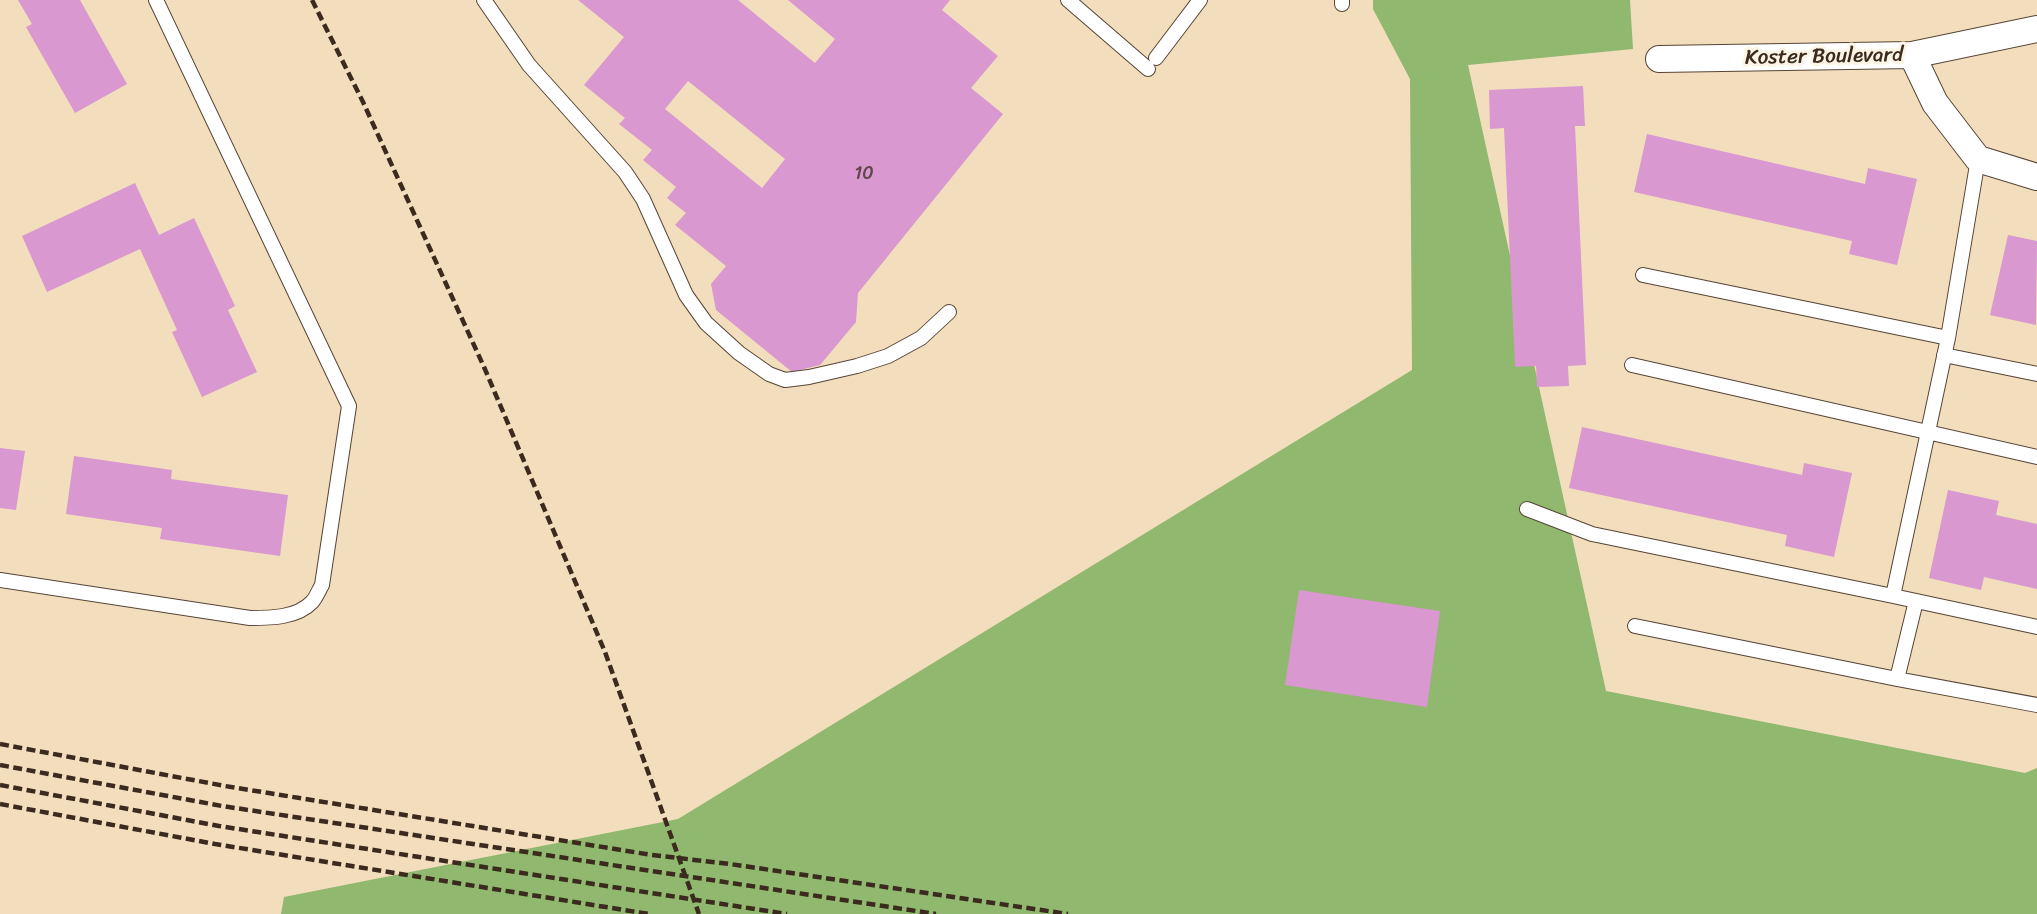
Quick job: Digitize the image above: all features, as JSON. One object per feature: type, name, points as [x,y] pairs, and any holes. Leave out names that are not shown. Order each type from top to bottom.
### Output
[{"type":"street","points":[[1912,55],[2037,29]]},
{"type":"street","name":"Koster Boulevard","points":[[1659,59],[1912,55],[1935,103],[1978,159]]},
{"type":"street","points":[[1978,159],[2037,177]]},
{"type":"lane","points":[[0,580],[250,618],[273,618],[296,612],[312,603],[322,585],[349,406],[156,0]]},
{"type":"lane","points":[[484,0],[529,65],[631,181],[643,199],[686,295],[706,323],[739,353],[769,374],[785,380],[809,377],[888,356],[921,338],[949,312]]},
{"type":"lane","points":[[1068,0],[1152,64],[1200,0]]},
{"type":"lane","points":[[1893,596],[1948,338],[1978,159]]},
{"type":"lane","points":[[1644,275],[1948,338]]},
{"type":"lane","points":[[1944,355],[2037,375]]},
{"type":"lane","points":[[1632,364],[2037,458]]},
{"type":"lane","points":[[1527,509],[1592,534],[2037,627]]},
{"type":"lane","points":[[1897,679],[1916,601]]},
{"type":"lane","points":[[1635,626],[2037,705]]},
{"type":"green space","points":[[1373,0],[1630,0],[1633,49],[1468,65],[1606,691],[2025,773],[2037,768],[2037,914],[281,914],[284,897],[678,819],[1412,370],[1410,79],[1373,9]]},
{"type":"building","points":[[18,0],[80,0],[127,84],[75,113],[26,27],[32,24]]},
{"type":"building","points":[[578,0],[738,0],[815,63],[835,39],[788,0],[950,0],[942,10],[998,56],[971,88],[1003,114],[858,293],[856,322],[820,365],[792,372],[716,310],[711,284],[726,266],[675,225],[686,213],[667,198],[676,187],[643,160],[652,150],[619,124],[625,118],[584,85],[624,37]],"holes":[[[688,81],[785,159],[762,188],[665,109]]]},
{"type":"building","points":[[1583,86],[1585,126],[1575,126],[1586,365],[1568,366],[1569,386],[1537,387],[1536,366],[1515,367],[1504,128],[1490,129],[1489,90]]},
{"type":"building","points":[[1647,134],[1865,184],[1868,168],[1917,179],[1897,265],[1849,254],[1852,241],[1634,192]]},
{"type":"building","points":[[135,183],[159,235],[194,218],[235,306],[228,310],[257,372],[202,397],[172,332],[177,330],[140,249],[47,292],[22,236]]},
{"type":"building","points":[[2008,235],[2037,241],[2036,325],[1990,315]]},
{"type":"building","points":[[1582,427],[1802,475],[1804,463],[1852,473],[1834,557],[1785,546],[1787,535],[1569,488]]},
{"type":"building","points":[[0,448],[25,451],[16,510],[0,508]]},
{"type":"building","points":[[74,456],[172,470],[171,479],[288,495],[280,556],[160,539],[162,528],[66,514]]},
{"type":"building","points":[[1948,490],[1999,501],[1996,515],[2037,524],[2037,589],[1984,577],[1981,590],[1929,578]]},
{"type":"building","points":[[1299,590],[1440,611],[1427,707],[1285,685]]},
{"type":"railway","points":[[312,0],[363,102],[484,367],[605,652],[699,914]]},
{"type":"railway","points":[[0,744],[225,786],[652,855],[730,864],[1068,914]]},
{"type":"railway","points":[[0,765],[222,806],[936,914]]},
{"type":"railway","points":[[0,785],[219,826],[787,914]]},
{"type":"railway","points":[[0,804],[215,844],[649,914]]}]
